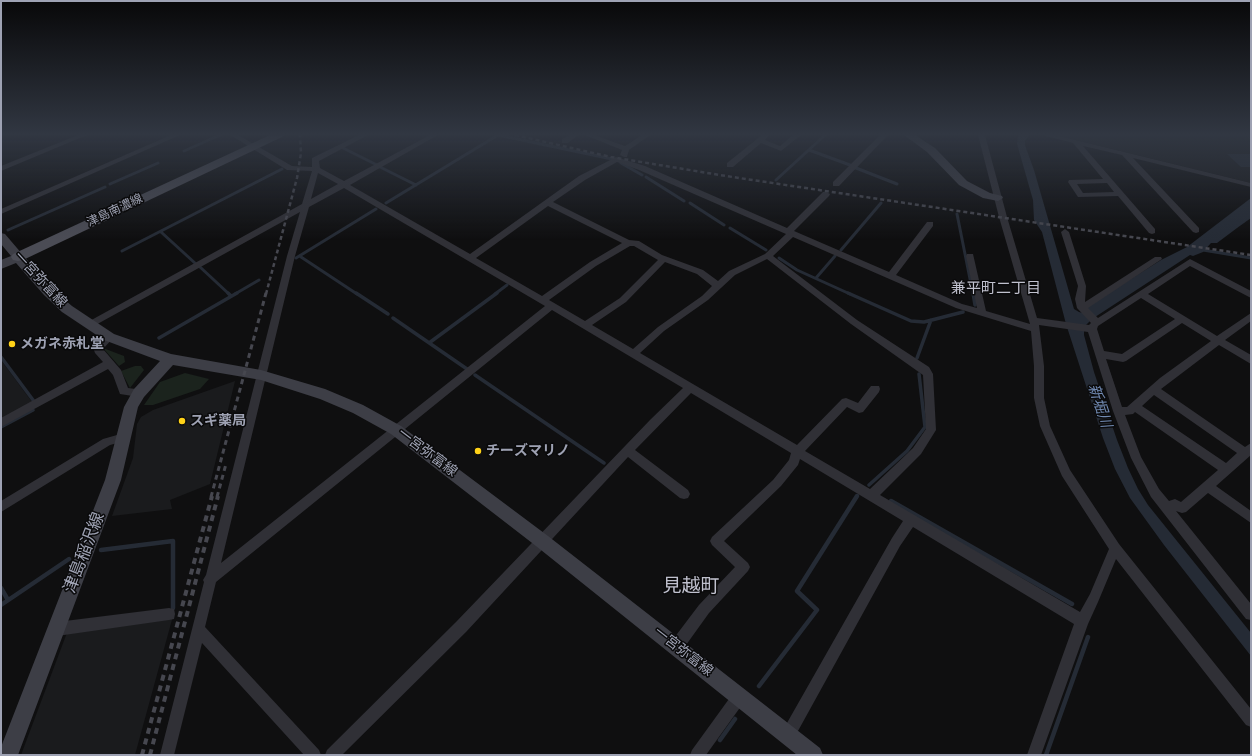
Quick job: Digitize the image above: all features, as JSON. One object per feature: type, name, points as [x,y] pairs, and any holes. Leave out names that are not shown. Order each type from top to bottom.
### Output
[{"type":"main road","name":"津島南濃線","points":[[18,257],[202,170]]},
{"type":"main road","points":[[951,170],[963,183],[986,196],[998,198]]},
{"type":"main road","name":"一宮弥富線","points":[[1,237],[48,292],[67,309],[109,337],[170,359],[261,375],[358,409],[396,430],[542,541],[813,755]]},
{"type":"main road","points":[[1,265],[18,257]]},
{"type":"main road","name":"津島稲沢線","points":[[8,755],[57,629],[112,480],[131,407],[139,393],[170,359]]},
{"type":"street","points":[[1,212],[96,170]]},
{"type":"street","points":[[167,755],[261,375],[304,207],[316,170]]},
{"type":"street","points":[[318,170],[585,325],[1082,621]]},
{"type":"street","points":[[89,325],[371,170]]},
{"type":"street","points":[[470,258],[582,178],[596,170]]},
{"type":"street","points":[[645,170],[959,306],[1035,325],[1093,326],[1190,262],[1251,295]]},
{"type":"street","points":[[836,184],[849,170]]},
{"type":"street","points":[[991,170],[1023,288],[1035,325],[1039,366],[1039,398],[1045,426],[1066,473],[1115,548],[1251,720]]},
{"type":"street","points":[[1100,170],[1152,231]]},
{"type":"street","points":[[1140,170],[1196,230]]},
{"type":"street","points":[[1189,170],[1251,186]]},
{"type":"street","points":[[1109,181],[1072,182],[1081,195],[1120,194]]},
{"type":"street","points":[[633,354],[661,329],[705,298],[732,273],[768,256],[826,194]]},
{"type":"street","points":[[548,203],[628,243],[636,243],[664,258],[700,272],[718,286]]},
{"type":"street","points":[[890,276],[930,224]]},
{"type":"street","points":[[1065,232],[1082,286],[1080,298],[1082,308],[1093,326],[1099,354],[1118,411],[1136,458],[1154,493],[1251,614]]},
{"type":"street","points":[[210,580],[396,430],[593,264],[628,243]]},
{"type":"street","points":[[768,256],[854,322],[925,370],[928,374],[931,430],[917,451],[871,496]]},
{"type":"street","points":[[970,256],[982,312]]},
{"type":"street","points":[[585,325],[623,300],[664,258]]},
{"type":"street","points":[[1082,308],[1158,259]]},
{"type":"street","points":[[1140,294],[1251,360]]},
{"type":"street","points":[[1118,411],[1129,412],[1154,390],[1251,316]]},
{"type":"street","points":[[1099,354],[1123,358],[1181,319]]},
{"type":"street","points":[[109,337],[98,347],[98,350],[117,373],[124,390],[139,393]]},
{"type":"street","points":[[1,423],[110,363]]},
{"type":"street","points":[[332,755],[461,627],[690,388]]},
{"type":"street","points":[[676,647],[704,609],[744,567],[716,541],[777,483],[794,462],[797,452],[846,402],[859,409],[875,389]]},
{"type":"street","points":[[1154,390],[1248,450],[1182,508],[1175,504],[1166,508]]},
{"type":"street","points":[[1135,406],[1226,469]]},
{"type":"street","points":[[1,507],[107,442],[124,437]]},
{"type":"street","points":[[628,451],[684,494]]},
{"type":"street","points":[[1207,486],[1251,518]]},
{"type":"street","points":[[788,735],[896,542],[911,519]]},
{"type":"street","points":[[1034,755],[1082,621],[1094,598],[1115,548]]},
{"type":"street","points":[[57,629],[169,614]]},
{"type":"street","points":[[199,630],[314,755]]},
{"type":"street","points":[[697,755],[740,697]]},
{"type":"shaded area","points":[[1199,170],[1251,170],[1251,183]]},
{"type":"shaded area","points":[[103,348],[124,356],[125,362],[119,366]]},
{"type":"shaded area","points":[[1,360],[32,402],[1,419]]},
{"type":"shaded area","points":[[135,366],[141,366],[144,370],[130,388],[121,371]]},
{"type":"shaded area","points":[[185,373],[209,379],[200,389],[153,405],[144,405],[160,382]]},
{"type":"shaded area","points":[[235,381],[210,484],[170,500],[172,509],[112,516],[133,458],[137,424],[141,417],[153,410]]},
{"type":"shaded area","points":[[173,616],[135,755],[21,755],[68,630]]},
{"type":"water","name":"新堀川","points":[[1025,170],[1034,170],[1074,309],[1083,313],[1085,308],[1161,260],[1187,247],[1251,198],[1251,218],[1217,243],[1211,243],[1203,252],[1193,256],[1190,255],[1092,319],[1084,327],[1084,335],[1094,372],[1117,440],[1138,489],[1148,505],[1251,633],[1251,656],[1164,545],[1130,498],[1115,469],[1103,438],[1066,324],[1042,232],[1034,220],[1033,200]]},
{"type":"waterway","points":[[110,184],[141,170]]},
{"type":"waterway","points":[[122,251],[280,170]]},
{"type":"waterway","points":[[387,170],[416,185]]},
{"type":"waterway","points":[[416,185],[440,170]]},
{"type":"waterway","points":[[634,170],[642,175]]},
{"type":"waterway","points":[[776,180],[787,170]]},
{"type":"waterway","points":[[862,170],[897,184]]},
{"type":"waterway","points":[[646,177],[684,201]]},
{"type":"waterway","points":[[386,203],[416,185]]},
{"type":"waterway","points":[[8,230],[105,187]]},
{"type":"waterway","points":[[690,203],[724,225]]},
{"type":"waterway","points":[[841,250],[881,203]]},
{"type":"waterway","points":[[296,258],[376,209]]},
{"type":"waterway","points":[[957,214],[973,294]]},
{"type":"waterway","points":[[730,228],[766,250]]},
{"type":"waterway","points":[[161,232],[196,264]]},
{"type":"waterway","points":[[1203,250],[1251,258]]},
{"type":"waterway","points":[[816,278],[835,256]]},
{"type":"waterway","points":[[301,257],[357,294]]},
{"type":"waterway","points":[[779,258],[797,270],[850,294]]},
{"type":"waterway","points":[[200,267],[229,294]]},
{"type":"waterway","points":[[235,294],[259,280]]},
{"type":"waterway","points":[[495,294],[507,285]]},
{"type":"waterway","points":[[159,338],[237,293]]},
{"type":"waterway","points":[[356,293],[388,314]]},
{"type":"waterway","points":[[429,343],[497,293]]},
{"type":"waterway","points":[[848,293],[911,321],[924,322],[931,320]]},
{"type":"waterway","points":[[973,293],[975,305]]},
{"type":"waterway","points":[[931,320],[963,312]]},
{"type":"waterway","points":[[393,318],[429,343]]},
{"type":"waterway","points":[[917,358],[931,320]]},
{"type":"waterway","points":[[429,343],[467,369]]},
{"type":"waterway","points":[[1,357],[33,400]]},
{"type":"waterway","points":[[869,485],[907,451],[925,427],[919,374]]},
{"type":"waterway","points":[[475,375],[604,463]]},
{"type":"waterway","points":[[1,427],[33,410]]},
{"type":"waterway","points":[[759,686],[817,610],[797,591],[857,496]]},
{"type":"waterway","points":[[891,501],[1072,604]]},
{"type":"waterway","points":[[101,550],[173,541],[173,608]]},
{"type":"waterway","points":[[1,605],[69,559]]},
{"type":"waterway","points":[[1,588],[8,600]]},
{"type":"waterway","points":[[1046,755],[1088,637]]},
{"type":"waterway","points":[[720,740],[735,719]]},
{"type":"railway","points":[[266,294],[298,170]]},
{"type":"railway","points":[[691,170],[1251,255]]},
{"type":"railway","points":[[211,497],[266,293]]},
{"type":"railway","points":[[217,497],[226,464]]},
{"type":"railway","points":[[142,755],[212,496]]},
{"type":"railway","points":[[150,755],[218,496]]},
{"type":"place","name":"メガネ赤札堂","points":[[12,344]]},
{"type":"place","name":"スギ薬局","points":[[182,421]]},
{"type":"place","name":"チーズマリノ","points":[[478,451]]},
{"type":"district","name":"兼平町二丁目","points":[[996,289]]},
{"type":"district","name":"見越町","points":[[691,587]]}]
